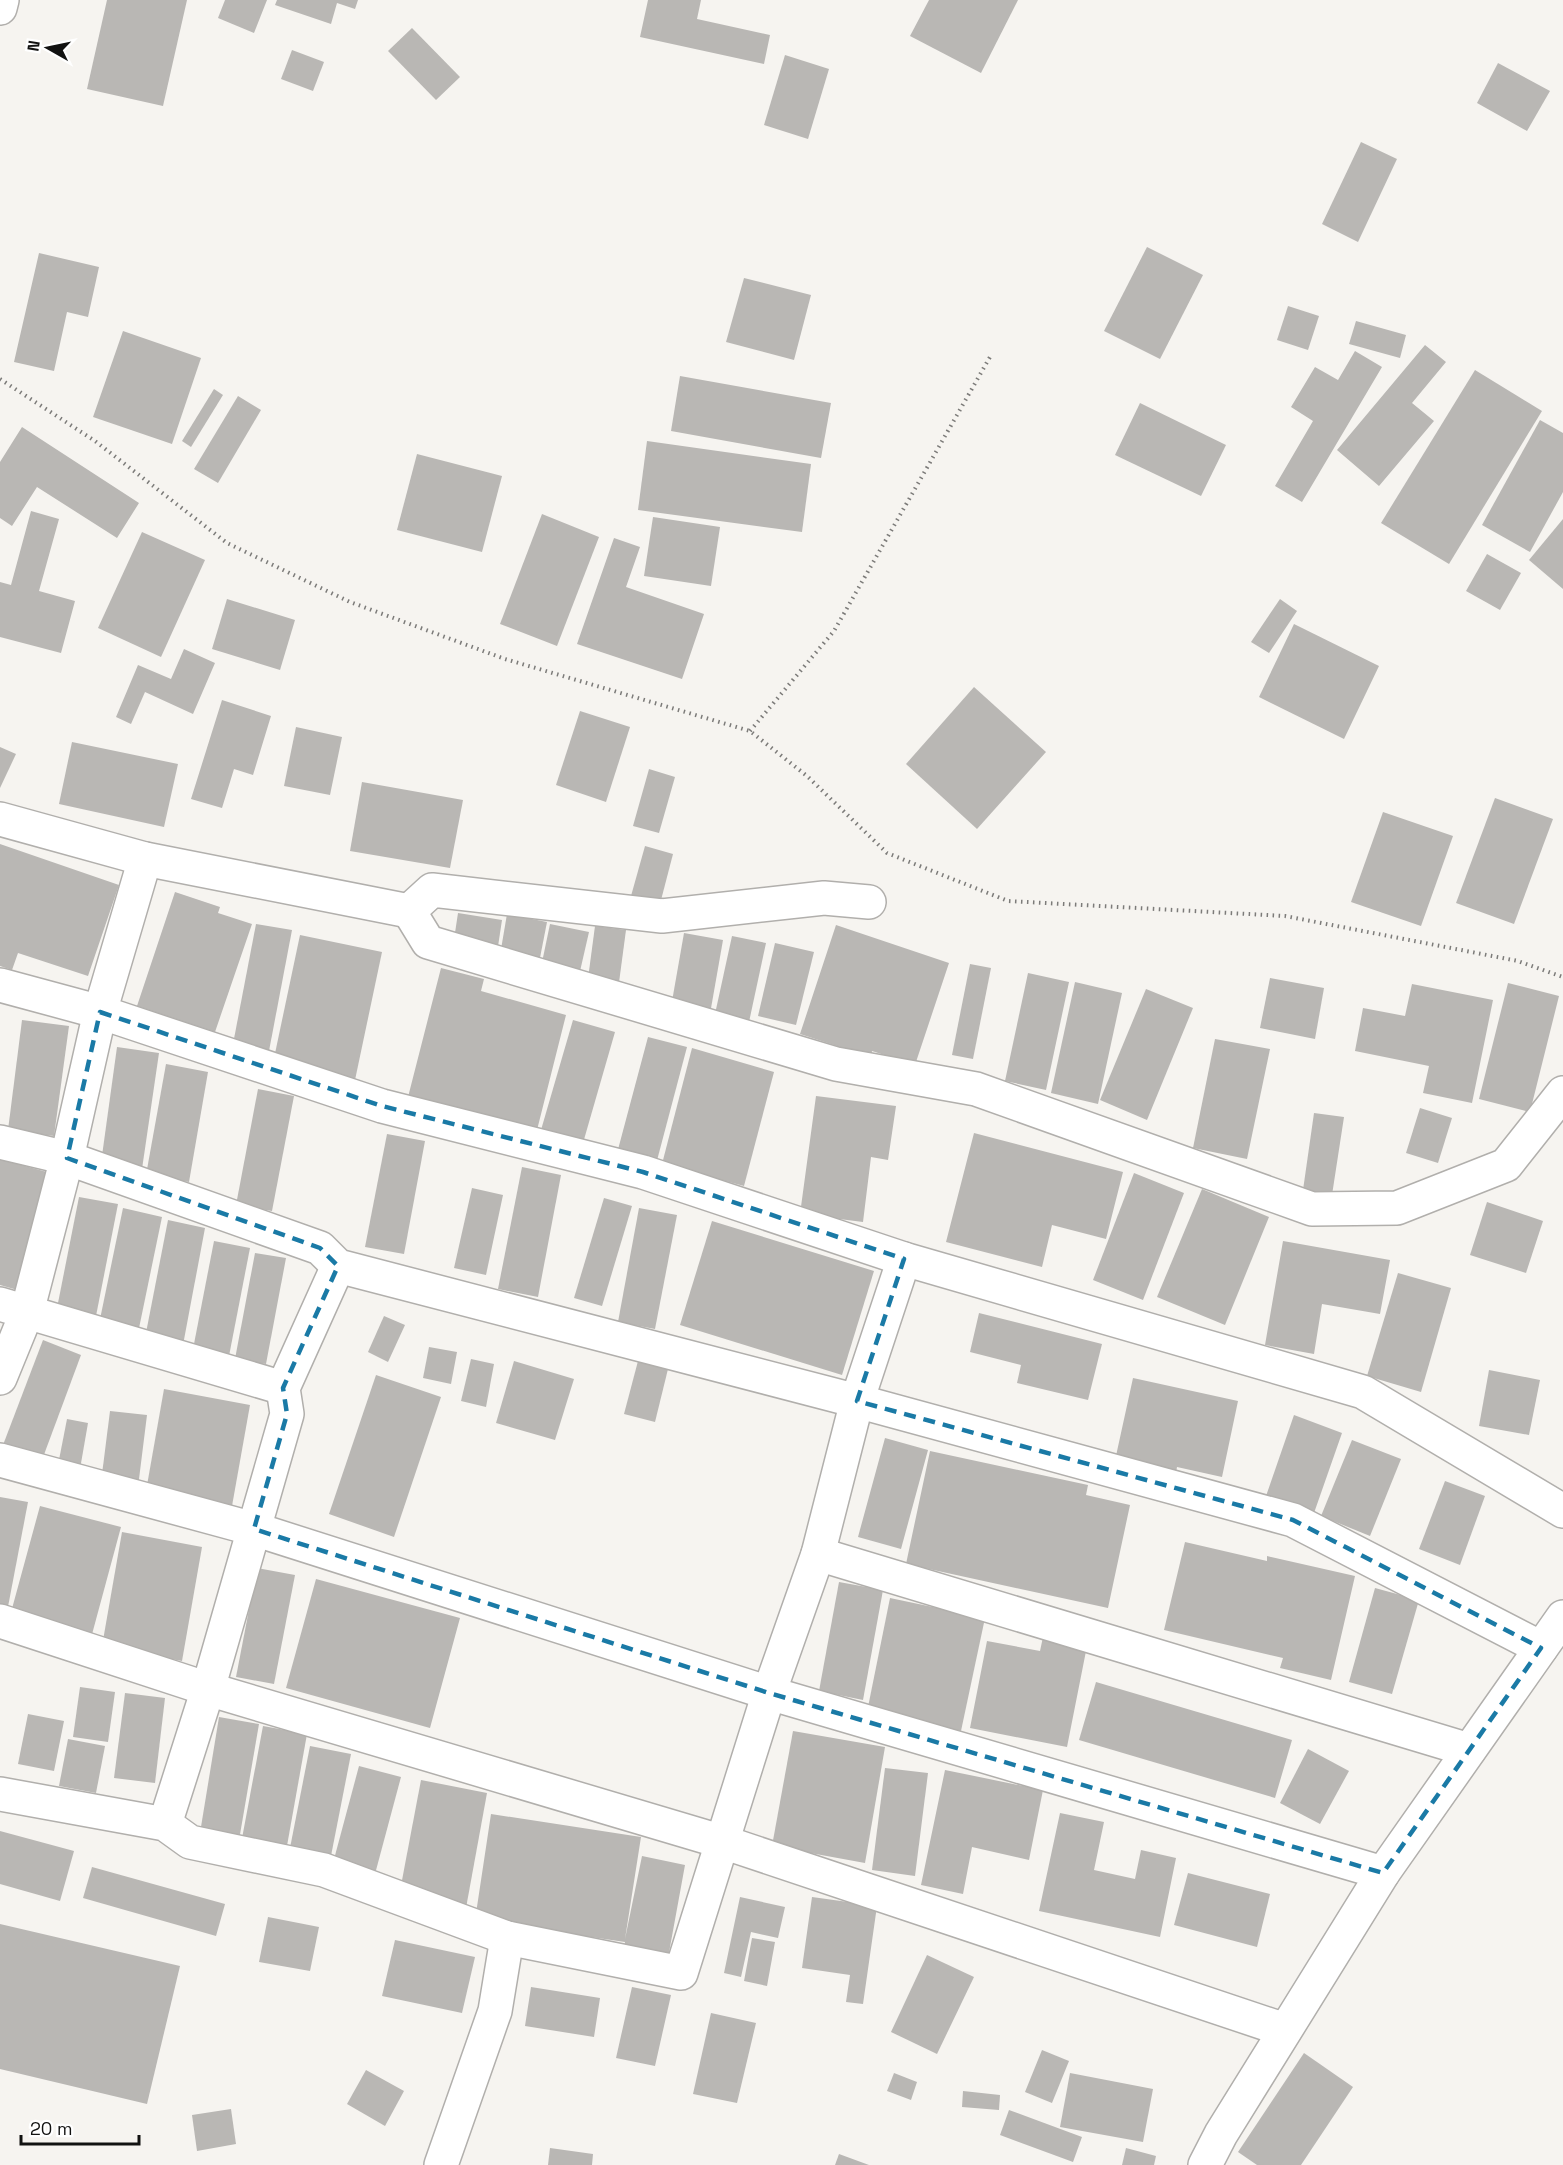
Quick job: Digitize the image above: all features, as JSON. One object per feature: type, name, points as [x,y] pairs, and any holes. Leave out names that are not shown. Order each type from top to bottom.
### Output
[{"type":"street","points":[[0,8],[2,0]]},
{"type":"street","points":[[0,819],[145,858],[409,911],[428,942],[836,1064],[976,1089],[1312,1209],[1396,1208],[1506,1165],[1563,1093]]},
{"type":"street","points":[[0,1378],[13,1308],[67,1158],[100,1011],[145,858]]},
{"type":"street","points":[[409,911],[432,890],[662,916],[824,898],[869,902]]},
{"type":"street","points":[[0,985],[100,1011],[382,1106],[643,1172],[904,1259],[1363,1392],[1563,1510]]},
{"type":"street","points":[[0,1142],[67,1158],[320,1248],[339,1266],[857,1401],[1293,1520],[1541,1648]]},
{"type":"street","points":[[0,1794],[165,1824],[190,1842],[324,1870],[507,1938],[681,1973],[769,1693],[818,1554],[857,1401],[904,1259]]},
{"type":"street","points":[[165,1824],[208,1689],[287,1414],[283,1388],[339,1266]]},
{"type":"street","points":[[13,1308],[283,1388]]},
{"type":"street","points":[[0,1460],[254,1529],[769,1693],[1383,1873]]},
{"type":"street","points":[[818,1554],[1469,1750]]},
{"type":"street","points":[[1205,2165],[1285,2030],[1383,1873],[1563,1617]]},
{"type":"street","points":[[0,1621],[208,1689],[723,1842],[1285,2030]]},
{"type":"street","points":[[441,2165],[495,2011],[507,1938]]},
{"type":"path","points":[[750,731],[834,631],[990,357]]},
{"type":"path","points":[[0,379],[95,441],[227,543],[350,602],[505,659],[750,731],[807,776],[887,853],[1008,901],[1285,916],[1518,962],[1563,977]]},
{"type":"highlighted area","points":[[100,1012],[382,1106],[643,1172],[904,1259],[857,1401],[1293,1520],[1541,1648],[1383,1873],[769,1693],[254,1529],[287,1414],[283,1388],[338,1266],[320,1248],[67,1158]]},
{"type":"building","points":[[107,0],[187,0],[163,106],[87,89]]},
{"type":"building","points":[[225,0],[267,0],[254,33],[218,18]]},
{"type":"building","points":[[277,0],[358,0],[355,9],[337,3],[331,24],[275,5]]},
{"type":"building","points":[[648,0],[701,0],[697,19],[770,35],[764,64],[640,37]]},
{"type":"building","points":[[929,0],[1018,0],[981,73],[910,36]]},
{"type":"building","points":[[412,28],[460,77],[436,100],[388,51]]},
{"type":"building","points":[[292,50],[324,62],[313,91],[281,79]]},
{"type":"building","points":[[785,55],[829,69],[808,139],[764,125]]},
{"type":"building","points":[[1498,63],[1550,91],[1527,131],[1477,103]]},
{"type":"building","points":[[1361,142],[1397,159],[1358,242],[1322,224]]},
{"type":"building","points":[[1147,247],[1203,275],[1160,359],[1104,331]]},
{"type":"building","points":[[39,253],[99,267],[88,317],[67,312],[54,371],[14,362]]},
{"type":"building","points":[[744,278],[811,295],[794,360],[726,342]]},
{"type":"building","points":[[1288,306],[1319,316],[1308,350],[1277,340]]},
{"type":"building","points":[[1356,321],[1406,335],[1400,358],[1349,344]]},
{"type":"building","points":[[123,331],[201,358],[172,444],[93,417]]},
{"type":"building","points":[[1425,345],[1446,362],[1412,403],[1434,421],[1379,486],[1337,450]]},
{"type":"building","points":[[1355,351],[1382,367],[1302,502],[1275,486],[1313,421],[1291,407],[1315,367],[1338,380]]},
{"type":"building","points":[[1475,370],[1542,411],[1449,564],[1381,523]]},
{"type":"building","points":[[680,376],[831,403],[821,458],[671,431]]},
{"type":"building","points":[[214,389],[223,395],[191,447],[182,441]]},
{"type":"building","points":[[238,396],[261,410],[218,483],[194,469]]},
{"type":"building","points":[[1140,403],[1226,445],[1201,496],[1115,455]]},
{"type":"building","points":[[1540,420],[1563,433],[1563,492],[1530,552],[1482,525]]},
{"type":"building","points":[[22,427],[139,503],[117,538],[37,487],[12,526],[0,518],[0,462]]},
{"type":"building","points":[[647,441],[811,464],[802,532],[638,510]]},
{"type":"building","points":[[417,454],[502,476],[482,552],[397,530]]},
{"type":"building","points":[[31,511],[59,519],[39,591],[75,601],[61,653],[0,637],[0,582],[11,585]]},
{"type":"building","points":[[542,514],[599,537],[557,646],[500,624]]},
{"type":"building","points":[[653,517],[720,527],[711,586],[644,576]]},
{"type":"building","points":[[1563,519],[1563,589],[1529,560]]},
{"type":"building","points":[[142,532],[205,560],[161,657],[98,628]]},
{"type":"building","points":[[614,538],[640,547],[626,587],[704,614],[682,679],[577,644]]},
{"type":"building","points":[[1487,554],[1521,573],[1500,610],[1466,591]]},
{"type":"building","points":[[227,599],[295,620],[280,670],[212,649]]},
{"type":"building","points":[[1280,599],[1297,611],[1269,653],[1251,642]]},
{"type":"building","points":[[1294,624],[1379,666],[1344,739],[1259,697]]},
{"type":"building","points":[[184,649],[215,663],[193,714],[145,692],[131,724],[116,717],[138,665],[171,679]]},
{"type":"building","points":[[974,687],[1046,752],[977,829],[906,764]]},
{"type":"building","points":[[222,700],[271,716],[253,775],[234,769],[222,808],[191,799]]},
{"type":"building","points":[[580,711],[630,727],[606,802],[556,785]]},
{"type":"building","points":[[296,727],[342,737],[330,795],[284,786]]},
{"type":"building","points":[[72,742],[178,764],[164,827],[59,804]]},
{"type":"building","points":[[0,747],[16,754],[0,788]]},
{"type":"building","points":[[649,769],[675,777],[659,833],[633,826]]},
{"type":"building","points":[[362,782],[463,800],[450,868],[350,851]]},
{"type":"building","points":[[1495,798],[1553,819],[1514,924],[1456,903]]},
{"type":"building","points":[[1383,812],[1453,836],[1421,926],[1351,902]]},
{"type":"building","points":[[0,844],[119,885],[88,976],[18,953],[12,970],[0,966]]},
{"type":"building","points":[[645,846],[673,854],[660,904],[631,896]]},
{"type":"building","points":[[175,892],[220,907],[218,913],[252,924],[215,1032],[137,1006]]},
{"type":"building","points":[[458,913],[502,920],[497,953],[453,946]]},
{"type":"building","points":[[507,914],[547,922],[538,968],[499,961]]},
{"type":"building","points":[[256,924],[292,930],[269,1051],[233,1044]]},
{"type":"building","points":[[550,924],[589,932],[578,980],[540,972]]},
{"type":"building","points":[[836,925],[949,963],[915,1065],[872,1051],[871,1057],[800,1034]]},
{"type":"building","points":[[595,926],[626,930],[618,990],[587,986]]},
{"type":"building","points":[[684,933],[723,940],[710,1014],[671,1007]]},
{"type":"building","points":[[300,935],[382,952],[355,1080],[273,1063]]},
{"type":"building","points":[[732,936],[766,943],[749,1022],[715,1014]]},
{"type":"building","points":[[775,943],[814,952],[796,1025],[758,1016]]},
{"type":"building","points":[[970,964],[991,968],[973,1059],[952,1055]]},
{"type":"building","points":[[441,968],[484,979],[481,991],[566,1015],[536,1134],[407,1101]]},
{"type":"building","points":[[1028,973],[1069,982],[1046,1090],[1005,1081]]},
{"type":"building","points":[[1270,978],[1324,988],[1315,1039],[1260,1028]]},
{"type":"building","points":[[1075,982],[1122,993],[1098,1104],[1051,1093]]},
{"type":"building","points":[[1508,983],[1559,996],[1530,1112],[1479,1099]]},
{"type":"building","points":[[1412,984],[1493,1000],[1472,1103],[1423,1093],[1429,1066],[1355,1051],[1363,1008],[1405,1016]]},
{"type":"building","points":[[1146,989],[1193,1008],[1147,1120],[1100,1100]]},
{"type":"building","points":[[22,1020],[69,1026],[54,1136],[8,1130]]},
{"type":"building","points":[[573,1020],[615,1032],[583,1143],[541,1130]]},
{"type":"building","points":[[648,1037],[687,1047],[655,1168],[616,1157]]},
{"type":"building","points":[[1215,1039],[1270,1049],[1247,1159],[1193,1148]]},
{"type":"building","points":[[117,1047],[159,1053],[142,1169],[101,1163]]},
{"type":"building","points":[[692,1048],[774,1072],[744,1186],[662,1164]]},
{"type":"building","points":[[166,1064],[208,1072],[189,1182],[146,1175]]},
{"type":"building","points":[[258,1089],[294,1096],[272,1211],[236,1205]]},
{"type":"building","points":[[816,1096],[896,1106],[888,1160],[871,1157],[863,1222],[800,1214]]},
{"type":"building","points":[[1420,1108],[1452,1118],[1438,1163],[1406,1153]]},
{"type":"building","points":[[1314,1113],[1344,1117],[1332,1195],[1303,1190]]},
{"type":"building","points":[[974,1133],[1123,1172],[1106,1239],[1052,1225],[1042,1267],[946,1242]]},
{"type":"building","points":[[387,1134],[425,1141],[404,1254],[365,1247]]},
{"type":"building","points":[[0,1159],[54,1174],[21,1291],[0,1285]]},
{"type":"building","points":[[522,1167],[561,1175],[538,1297],[498,1289]]},
{"type":"building","points":[[1134,1173],[1184,1193],[1143,1300],[1093,1280]]},
{"type":"building","points":[[472,1188],[503,1195],[486,1275],[454,1268]]},
{"type":"building","points":[[1202,1189],[1269,1217],[1225,1325],[1157,1297]]},
{"type":"building","points":[[79,1197],[118,1204],[96,1316],[57,1308]]},
{"type":"building","points":[[604,1198],[632,1206],[602,1306],[574,1298]]},
{"type":"building","points":[[1487,1202],[1543,1221],[1526,1273],[1470,1255]]},
{"type":"building","points":[[123,1208],[162,1217],[138,1333],[99,1324]]},
{"type":"building","points":[[639,1208],[677,1215],[655,1329],[618,1322]]},
{"type":"building","points":[[168,1220],[205,1228],[183,1345],[145,1338]]},
{"type":"building","points":[[712,1221],[874,1271],[842,1375],[680,1325]]},
{"type":"building","points":[[214,1241],[250,1248],[229,1356],[193,1349]]},
{"type":"building","points":[[1283,1241],[1390,1260],[1380,1314],[1322,1304],[1314,1354],[1265,1345]]},
{"type":"building","points":[[255,1253],[286,1258],[266,1364],[235,1359]]},
{"type":"building","points":[[1398,1273],[1451,1288],[1421,1392],[1367,1376]]},
{"type":"building","points":[[979,1313],[1102,1344],[1088,1400],[1017,1383],[1021,1365],[970,1352]]},
{"type":"building","points":[[384,1316],[405,1325],[388,1362],[368,1352]]},
{"type":"building","points":[[43,1340],[81,1355],[42,1460],[3,1445]]},
{"type":"building","points":[[429,1347],[457,1352],[451,1384],[423,1378]]},
{"type":"building","points":[[471,1359],[494,1364],[486,1407],[461,1401]]},
{"type":"building","points":[[514,1361],[574,1379],[555,1440],[496,1423]]},
{"type":"building","points":[[638,1361],[668,1369],[655,1422],[624,1414]]},
{"type":"building","points":[[1489,1370],[1540,1380],[1529,1435],[1479,1426]]},
{"type":"building","points":[[376,1375],[441,1397],[394,1537],[329,1514]]},
{"type":"building","points":[[1133,1378],[1238,1401],[1222,1477],[1177,1467],[1175,1478],[1114,1465]]},
{"type":"building","points":[[164,1389],[250,1405],[232,1506],[146,1491]]},
{"type":"building","points":[[110,1411],[147,1415],[138,1487],[101,1482]]},
{"type":"building","points":[[1294,1415],[1342,1433],[1314,1513],[1266,1496]]},
{"type":"building","points":[[67,1419],[88,1423],[80,1469],[58,1465]]},
{"type":"building","points":[[885,1438],[928,1450],[901,1549],[858,1537]]},
{"type":"building","points":[[1352,1440],[1401,1459],[1370,1536],[1321,1516]]},
{"type":"building","points":[[930,1451],[1088,1485],[1086,1495],[1130,1505],[1108,1608],[906,1564]]},
{"type":"building","points":[[1445,1481],[1485,1496],[1460,1565],[1419,1549]]},
{"type":"building","points":[[0,1497],[28,1502],[7,1612],[0,1611]]},
{"type":"building","points":[[40,1506],[121,1527],[91,1638],[10,1616]]},
{"type":"building","points":[[122,1532],[202,1547],[182,1661],[102,1646]]},
{"type":"building","points":[[1185,1542],[1267,1561],[1267,1556],[1355,1576],[1331,1680],[1280,1668],[1283,1658],[1164,1630]]},
{"type":"building","points":[[257,1568],[295,1575],[274,1684],[236,1677]]},
{"type":"building","points":[[316,1579],[460,1618],[430,1728],[286,1688]]},
{"type":"building","points":[[839,1582],[883,1590],[863,1700],[819,1691]]},
{"type":"building","points":[[1375,1588],[1419,1600],[1392,1694],[1349,1682]]},
{"type":"building","points":[[890,1598],[985,1618],[961,1731],[867,1712]]},
{"type":"building","points":[[1043,1637],[1087,1646],[1067,1747],[970,1728],[987,1641],[1040,1651]]},
{"type":"building","points":[[1096,1682],[1292,1740],[1275,1798],[1079,1740]]},
{"type":"building","points":[[80,1687],[115,1692],[108,1742],[73,1737]]},
{"type":"building","points":[[125,1693],[165,1698],[155,1783],[114,1778]]},
{"type":"building","points":[[28,1714],[64,1721],[54,1771],[18,1764]]},
{"type":"building","points":[[219,1717],[259,1724],[238,1846],[199,1839]]},
{"type":"building","points":[[263,1726],[307,1734],[285,1857],[240,1849]]},
{"type":"building","points":[[793,1731],[885,1747],[865,1863],[772,1846]]},
{"type":"building","points":[[68,1739],[105,1746],[96,1793],[59,1786]]},
{"type":"building","points":[[310,1746],[351,1754],[330,1861],[289,1853]]},
{"type":"building","points":[[1308,1749],[1349,1771],[1320,1824],[1280,1803]]},
{"type":"building","points":[[359,1766],[401,1777],[375,1874],[333,1863]]},
{"type":"building","points":[[885,1768],[928,1773],[915,1876],[872,1870]]},
{"type":"building","points":[[945,1770],[1043,1790],[1029,1860],[972,1847],[963,1894],[921,1885]]},
{"type":"building","points":[[421,1780],[487,1793],[466,1908],[399,1896]]},
{"type":"building","points":[[1060,1813],[1104,1822],[1094,1870],[1135,1879],[1141,1850],[1176,1858],[1160,1937],[1039,1911]]},
{"type":"building","points":[[491,1814],[641,1837],[625,1939],[642,1856],[685,1865],[666,1969],[622,1960],[625,1942],[475,1920]]},
{"type":"building","points":[[0,1831],[74,1851],[60,1901],[0,1884]]},
{"type":"building","points":[[92,1867],[225,1904],[216,1936],[83,1898]]},
{"type":"building","points":[[1188,1873],[1270,1894],[1257,1947],[1174,1925]]},
{"type":"building","points":[[740,1897],[785,1907],[778,1938],[751,1932],[741,1977],[724,1973]]},
{"type":"building","points":[[812,1897],[877,1906],[863,2004],[846,2002],[850,1975],[802,1968]]},
{"type":"building","points":[[268,1917],[319,1927],[310,1971],[259,1962]]},
{"type":"building","points":[[0,1924],[180,1966],[147,2104],[0,2069]]},
{"type":"building","points":[[752,1938],[775,1942],[767,1986],[744,1981]]},
{"type":"building","points":[[395,1940],[475,1957],[462,2013],[382,1996]]},
{"type":"building","points":[[927,1955],[974,1977],[937,2054],[891,2032]]},
{"type":"building","points":[[531,1987],[600,1998],[594,2037],[525,2026]]},
{"type":"building","points":[[632,1987],[671,1995],[655,2066],[616,2058]]},
{"type":"building","points":[[711,2013],[756,2023],[737,2103],[693,2094]]},
{"type":"building","points":[[1042,2050],[1069,2061],[1052,2103],[1025,2092]]},
{"type":"building","points":[[1304,2053],[1353,2087],[1301,2165],[1257,2165],[1238,2152]]},
{"type":"building","points":[[366,2070],[404,2091],[385,2126],[347,2104]]},
{"type":"building","points":[[894,2073],[917,2082],[911,2100],[887,2091]]},
{"type":"building","points":[[1070,2073],[1153,2089],[1143,2142],[1060,2127]]},
{"type":"building","points":[[963,2091],[1000,2095],[999,2110],[962,2107]]},
{"type":"building","points":[[231,2109],[236,2144],[197,2151],[192,2115]]},
{"type":"building","points":[[1009,2110],[1082,2137],[1073,2162],[1000,2135]]},
{"type":"building","points":[[550,2148],[593,2154],[592,2165],[548,2165]]},
{"type":"building","points":[[1126,2148],[1156,2156],[1154,2165],[1122,2165]]},
{"type":"building","points":[[839,2154],[869,2165],[835,2165]]}]
